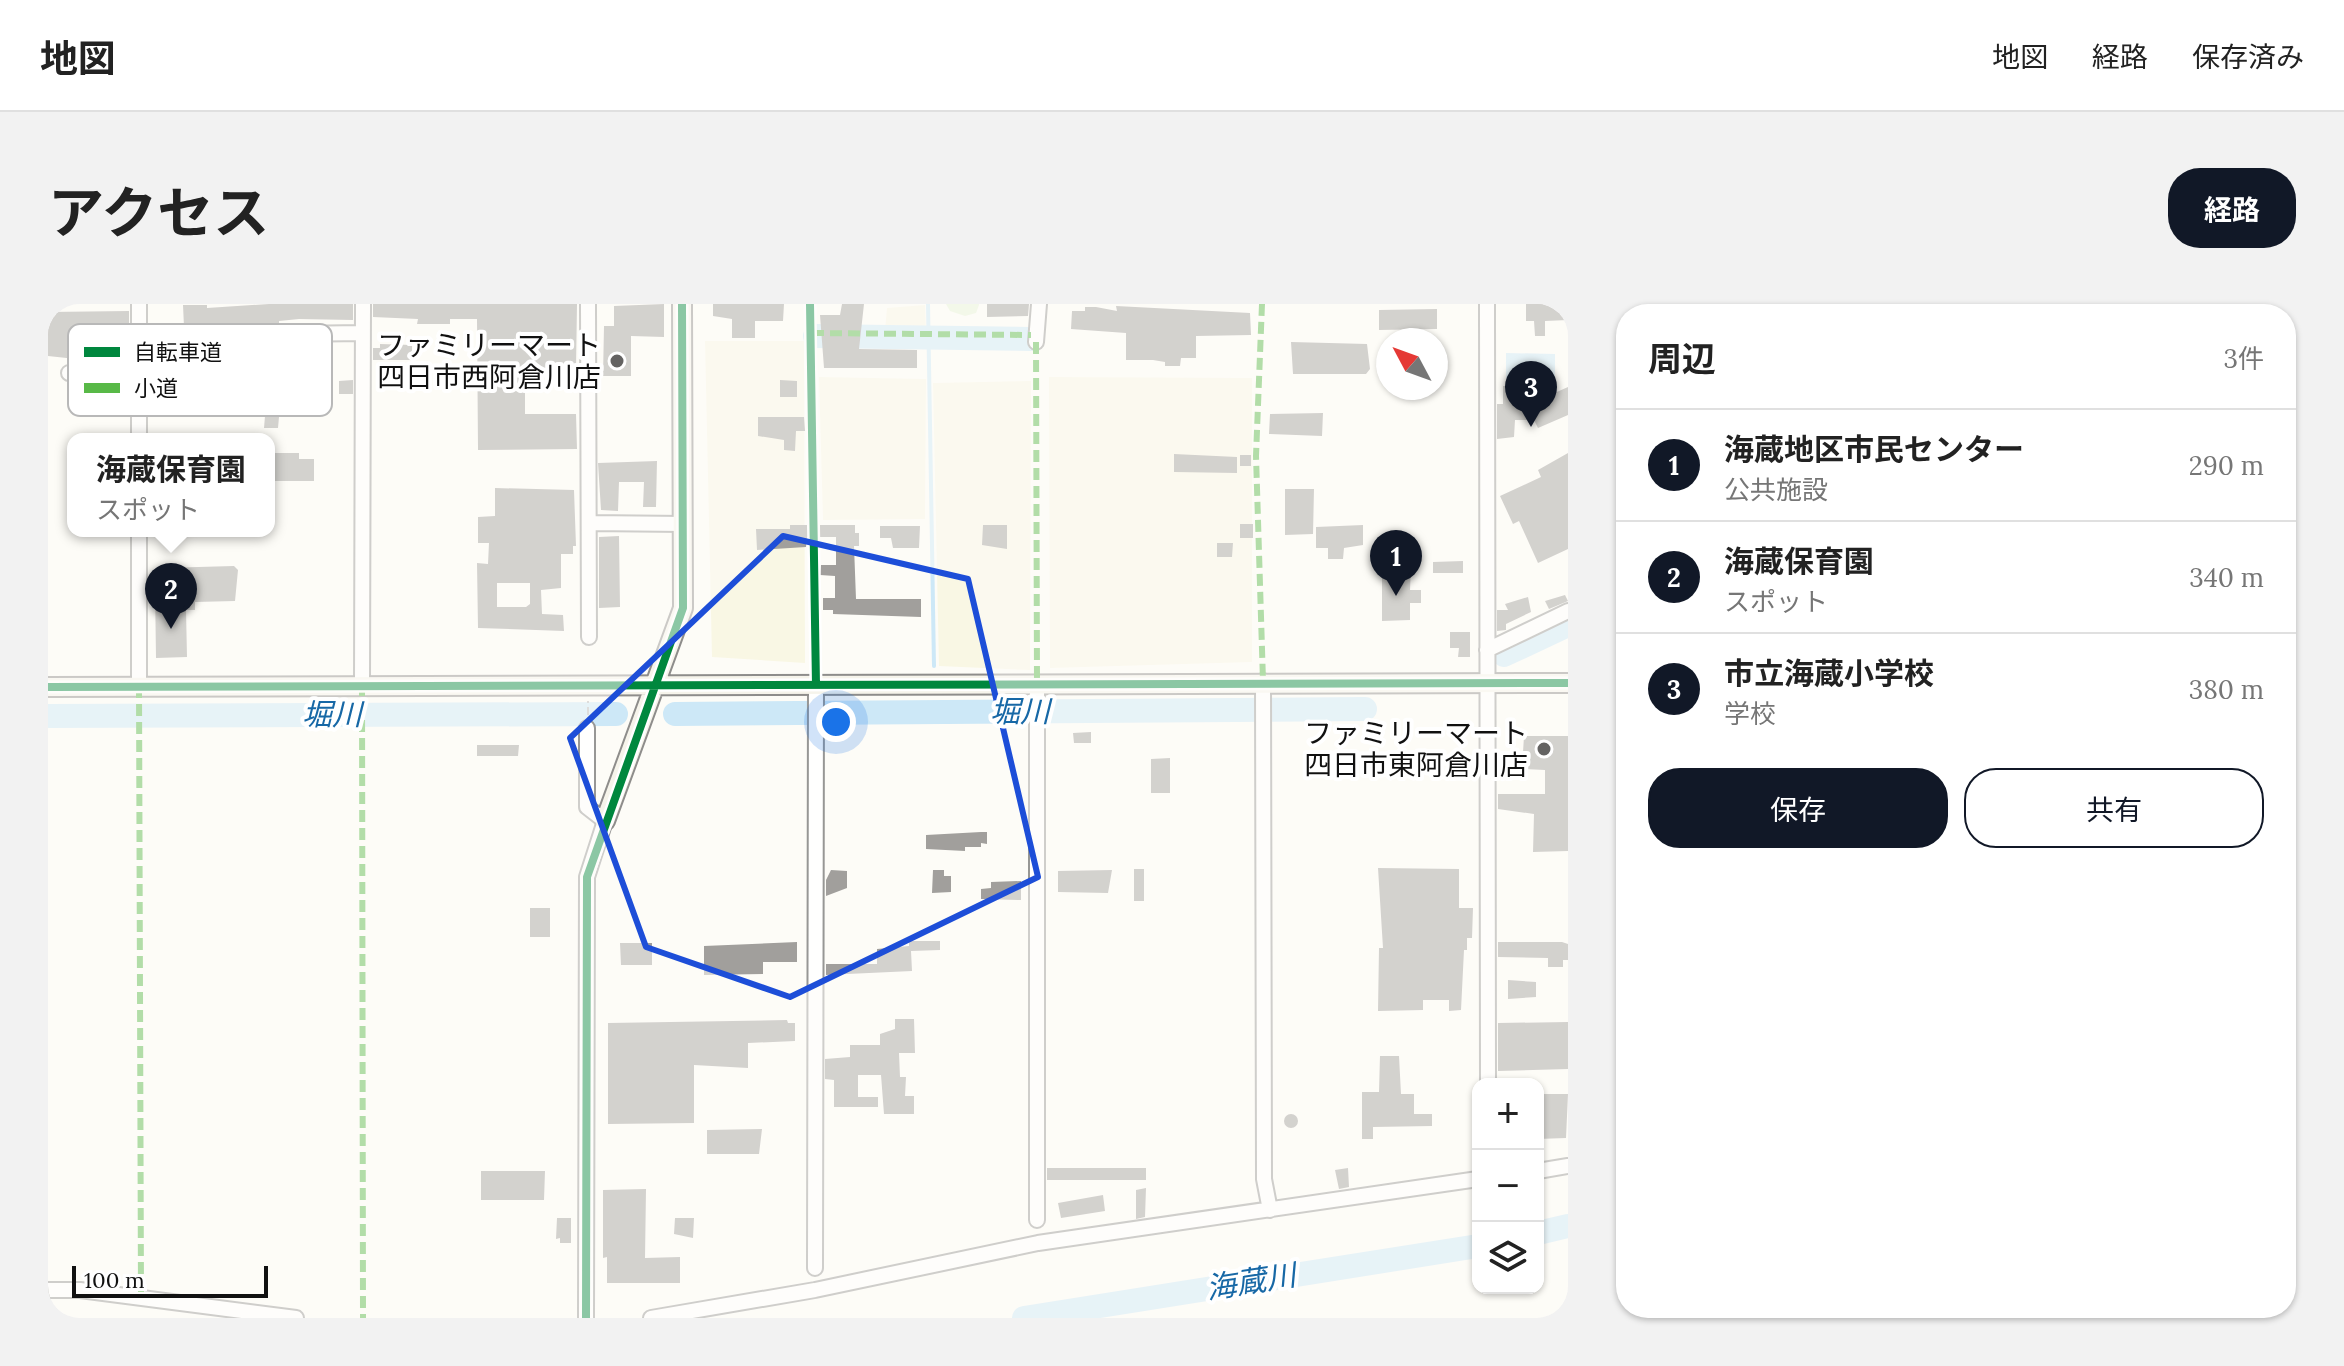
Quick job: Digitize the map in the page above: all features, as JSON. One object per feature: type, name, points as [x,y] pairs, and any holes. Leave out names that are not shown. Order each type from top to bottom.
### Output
[{"type":"street","points":[[362,684],[363,304]]},
{"type":"street","points":[[588,304],[589,637]]},
{"type":"street","points":[[586,1318],[587,877],[683,608],[682,304]]},
{"type":"street","points":[[1036,342],[1039,304]]},
{"type":"street","points":[[1487,304],[1488,1078]]},
{"type":"street","points":[[332,333],[362,333]]},
{"type":"street","points":[[590,523],[684,524]]},
{"type":"street","points":[[139,537],[139,686]]},
{"type":"street","points":[[1487,650],[1568,611]]},
{"type":"street","points":[[48,687],[656,683],[815,690],[1264,690],[1488,682],[1568,683]]},
{"type":"street","points":[[815,690],[815,1268]]},
{"type":"street","points":[[1036,690],[1037,1220]]},
{"type":"street","points":[[1264,690],[1264,1163],[1270,1210]]},
{"type":"street","points":[[587,728],[587,807],[605,821]]},
{"type":"street","points":[[1544,1170],[1568,1166]]},
{"type":"street","points":[[651,1318],[815,1290],[1038,1243],[1472,1180]]},
{"type":"street","points":[[48,1290],[80,1290],[296,1318]]},
{"type":"path","points":[[587,728],[588,697]]},
{"type":"highlighted area","points":[[783,536],[968,579],[1038,877],[790,997],[646,947],[570,738]]},
{"type":"shaded area","points":[[925,305],[926,332],[910,328],[885,330],[887,308]]},
{"type":"shaded area","points":[[705,341],[804,341],[805,663],[712,657]]},
{"type":"shaded area","points":[[819,377],[926,379],[925,519],[823,520]]},
{"type":"shaded area","points":[[1049,377],[1252,378],[1252,662],[1050,668]]},
{"type":"shaded area","points":[[1031,381],[1030,670],[939,666],[933,383]]},
{"type":"green space","points":[[946,304],[979,305],[976,313],[965,316],[950,311]]},
{"type":"water","points":[[1506,353],[1555,354],[1555,379],[1506,378]]},
{"type":"building","points":[[353,304],[353,320],[184,324],[183,305],[207,305],[207,308]]},
{"type":"building","points":[[373,304],[577,304],[576,369],[525,369],[525,414],[576,414],[577,449],[478,450],[477,319],[450,319],[450,324],[417,324],[418,319],[373,317]]},
{"type":"building","points":[[664,304],[664,337],[631,336],[631,376],[603,376],[604,326],[614,326],[614,306]]},
{"type":"building","points":[[713,304],[784,304],[783,321],[755,321],[755,338],[732,338],[732,319],[713,316]]},
{"type":"building","points":[[842,304],[864,304],[859,349],[917,350],[917,368],[824,368],[820,315],[840,315]]},
{"type":"building","points":[[987,304],[1029,304],[1028,316],[987,317]]},
{"type":"building","points":[[1526,304],[1568,304],[1568,320],[1545,321],[1545,336],[1535,336],[1534,321],[1526,321]]},
{"type":"building","points":[[1116,306],[1250,313],[1251,335],[1196,336],[1196,358],[1181,358],[1180,366],[1165,366],[1165,362],[1153,360],[1126,360],[1126,333],[1071,329],[1072,311],[1096,307],[1117,311]]},
{"type":"building","points":[[1437,309],[1437,328],[1379,328],[1379,310]]},
{"type":"building","points":[[129,311],[129,324],[68,324],[68,358],[48,356],[48,312]]},
{"type":"building","points":[[1291,342],[1367,344],[1370,369],[1366,374],[1293,374]]},
{"type":"building","points":[[380,344],[412,345],[412,360],[373,360],[373,348],[380,348]]},
{"type":"building","points":[[353,380],[353,394],[339,394],[339,381]]},
{"type":"building","points":[[780,380],[797,381],[797,397],[780,397]]},
{"type":"building","points":[[1503,386],[1541,386],[1541,399],[1568,387],[1568,415],[1538,428],[1534,420],[1515,420],[1514,437],[1497,439],[1497,404],[1503,404]]},
{"type":"building","points":[[1323,413],[1322,436],[1269,434],[1270,414]]},
{"type":"building","points":[[265,416],[279,417],[278,428],[264,428]]},
{"type":"building","points":[[758,417],[804,417],[805,431],[796,431],[795,451],[784,450],[784,440],[758,436]]},
{"type":"building","points":[[275,453],[299,453],[299,459],[314,459],[314,481],[275,481]]},
{"type":"building","points":[[1568,453],[1568,549],[1538,563],[1519,521],[1513,524],[1500,496],[1541,477],[1538,470]]},
{"type":"building","points":[[1174,454],[1237,457],[1237,473],[1174,472]]},
{"type":"building","points":[[1240,455],[1251,455],[1251,466],[1240,466]]},
{"type":"building","points":[[657,461],[656,507],[643,507],[644,482],[619,482],[618,511],[601,510],[598,463]]},
{"type":"building","points":[[495,488],[574,490],[576,546],[573,546],[573,554],[561,554],[561,588],[541,590],[542,614],[563,615],[564,631],[478,628],[477,563],[488,564],[489,543],[478,543],[478,517],[495,516]],"holes":[[[497,583],[530,583],[530,604],[526,607],[497,607]]]},
{"type":"building","points":[[1285,489],[1314,489],[1313,534],[1285,535]]},
{"type":"building","points":[[1240,524],[1253,524],[1253,538],[1240,538]]},
{"type":"building","points":[[790,525],[855,525],[855,533],[859,533],[859,546],[854,546],[856,599],[921,599],[921,617],[833,614],[833,610],[823,610],[823,598],[835,598],[835,576],[820,575],[821,565],[836,565],[836,537],[807,537],[806,547],[757,550],[756,529],[790,529]]},
{"type":"building","points":[[983,525],[1007,525],[1007,549],[982,545]]},
{"type":"building","points":[[1363,525],[1363,545],[1344,548],[1343,559],[1328,559],[1328,548],[1316,548],[1316,527]]},
{"type":"building","points":[[880,526],[920,526],[919,548],[893,548],[891,538],[880,538]]},
{"type":"building","points":[[619,536],[620,607],[599,608],[599,537]]},
{"type":"building","points":[[1217,543],[1233,543],[1232,557],[1217,557]]},
{"type":"building","points":[[1463,561],[1463,573],[1433,573],[1433,562]]},
{"type":"building","points":[[234,566],[238,570],[235,601],[195,602],[195,610],[186,610],[187,657],[156,658],[155,587],[162,587],[162,568]]},
{"type":"building","points":[[1382,567],[1411,567],[1410,590],[1421,590],[1421,603],[1410,603],[1410,620],[1382,621]]},
{"type":"building","points":[[1565,595],[1568,601],[1549,609],[1545,601]]},
{"type":"building","points":[[1528,597],[1531,612],[1506,624],[1506,630],[1497,631],[1497,610],[1508,610],[1505,604]]},
{"type":"building","points":[[1450,632],[1470,632],[1470,657],[1458,657],[1459,648],[1450,648]]},
{"type":"building","points":[[1091,732],[1091,743],[1074,743],[1073,733]]},
{"type":"building","points":[[1524,736],[1568,736],[1568,851],[1533,852],[1534,814],[1498,809],[1498,794],[1545,794],[1545,770],[1522,769]]},
{"type":"building","points":[[477,745],[519,745],[518,756],[477,756]]},
{"type":"building","points":[[1170,758],[1170,793],[1151,793],[1151,759]]},
{"type":"building","points":[[987,832],[987,844],[981,843],[981,847],[965,847],[965,851],[926,849],[926,835]]},
{"type":"building","points":[[1378,868],[1459,869],[1459,908],[1473,908],[1472,938],[1467,938],[1467,950],[1464,950],[1461,1010],[1449,1011],[1449,1000],[1423,1000],[1423,1010],[1378,1011],[1379,948],[1383,948]]},
{"type":"building","points":[[1134,869],[1144,869],[1144,901],[1134,901]]},
{"type":"building","points":[[831,870],[847,871],[847,888],[826,896],[826,880]]},
{"type":"building","points":[[933,870],[944,870],[944,876],[951,876],[951,892],[932,893]]},
{"type":"building","points":[[1112,870],[1108,893],[1058,892],[1058,871]]},
{"type":"building","points":[[1021,881],[1021,900],[981,899],[981,889],[991,888],[991,882]]},
{"type":"building","points":[[530,908],[550,908],[550,937],[530,937]]},
{"type":"building","points":[[909,941],[940,941],[940,950],[911,951],[912,971],[826,975],[826,964],[877,964],[877,949],[909,946]]},
{"type":"building","points":[[797,942],[797,962],[763,962],[763,974],[704,975],[704,946]]},
{"type":"building","points":[[1498,942],[1562,942],[1568,944],[1568,960],[1563,960],[1563,967],[1548,967],[1548,958],[1498,957]]},
{"type":"building","points":[[620,943],[652,943],[652,965],[621,965]]},
{"type":"building","points":[[1508,980],[1536,982],[1536,997],[1508,999]]},
{"type":"building","points":[[895,1019],[914,1019],[915,1053],[899,1053],[900,1077],[906,1077],[905,1096],[914,1096],[914,1114],[884,1114],[881,1075],[858,1075],[858,1097],[878,1097],[878,1107],[834,1107],[834,1080],[825,1079],[825,1059],[850,1057],[850,1045],[880,1045],[880,1034],[895,1029]]},
{"type":"building","points":[[787,1020],[788,1023],[795,1023],[795,1041],[748,1043],[748,1068],[694,1065],[694,1123],[608,1124],[608,1023]]},
{"type":"building","points":[[1568,1022],[1568,1069],[1498,1071],[1498,1023]]},
{"type":"building","points":[[1380,1056],[1399,1056],[1401,1094],[1414,1094],[1414,1114],[1432,1114],[1432,1126],[1373,1127],[1373,1139],[1362,1139],[1362,1092],[1379,1092]]},
{"type":"building","points":[[1544,1094],[1568,1094],[1566,1138],[1544,1139]]},
{"type":"building","points":[[1291,1114],[1298,1121],[1291,1128],[1284,1121]]},
{"type":"building","points":[[762,1129],[759,1154],[707,1154],[707,1130]]},
{"type":"building","points":[[1047,1168],[1146,1168],[1146,1180],[1047,1180]]},
{"type":"building","points":[[1348,1168],[1349,1187],[1339,1189],[1335,1170]]},
{"type":"building","points":[[481,1171],[545,1171],[544,1200],[481,1200]]},
{"type":"building","points":[[1146,1188],[1145,1217],[1136,1219],[1136,1190]]},
{"type":"building","points":[[646,1189],[645,1258],[680,1257],[680,1283],[607,1283],[607,1257],[603,1258],[603,1190]]},
{"type":"building","points":[[1103,1195],[1105,1211],[1061,1218],[1058,1203]]},
{"type":"building","points":[[557,1218],[571,1218],[571,1243],[560,1243],[560,1238],[556,1239]]},
{"type":"building","points":[[675,1218],[694,1218],[693,1238],[674,1234]]},
{"type":"waterway","points":[[928,304],[934,666]]},
{"type":"waterway","points":[[815,336],[1030,339]]},
{"type":"waterway","name":"堀川","points":[[1504,655],[1568,625]]},
{"type":"waterway","name":"堀川","points":[[675,714],[1365,709]]},
{"type":"waterway","name":"堀川","points":[[48,716],[616,714]]},
{"type":"waterway","name":"海蔵川","points":[[1544,1232],[1568,1226]]},
{"type":"waterway","name":"海蔵川","points":[[1024,1318],[1472,1247]]},
{"type":"marked path","points":[[1262,304],[1256,456],[1263,681]]},
{"type":"marked path","points":[[812,333],[1031,335]]},
{"type":"marked path","points":[[1036,342],[1037,684]]},
{"type":"marked path","points":[[362,684],[363,1318]]},
{"type":"marked path","points":[[139,686],[141,1297]]},
{"type":"cycle path","points":[[586,1318],[587,877],[683,608],[682,304]]},
{"type":"cycle path","points":[[810,304],[816,685]]},
{"type":"cycle path","points":[[48,687],[1568,683]]},
{"type":"place","name":"ファミリーマート 四日市西阿倉川店","points":[[617,361]]},
{"type":"place","name":"市立海蔵小学校","points":[[1531,427]]},
{"type":"place","name":"海蔵地区市民センター","points":[[1396,596]]},
{"type":"place","name":"海蔵保育園","points":[[171,629]]},
{"type":"place","name":"ファミリーマート 四日市東阿倉川店","points":[[1544,749]]}]
